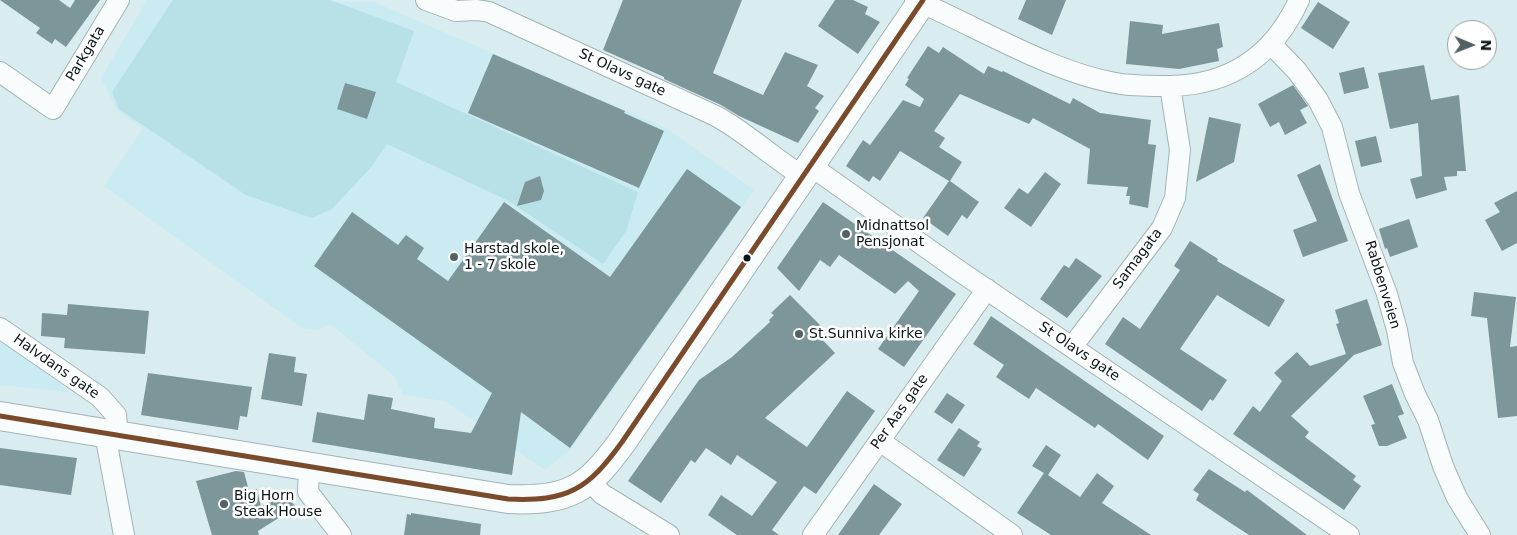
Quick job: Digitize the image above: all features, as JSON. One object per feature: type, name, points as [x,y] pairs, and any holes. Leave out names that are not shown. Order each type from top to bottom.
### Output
[{"type":"highway","points":[[0,416],[508,500],[544,499],[575,490],[590,481],[606,464],[622,442],[808,172],[920,1]]},
{"type":"street","name":"Parkgata","points":[[0,72],[53,109],[119,0]]},
{"type":"street","name":"St Olavs gate","points":[[426,0],[456,10],[489,12],[734,126],[776,159],[808,172],[987,289],[1349,535]]},
{"type":"street","points":[[920,1],[1053,64],[1086,76],[1120,84],[1184,86],[1219,78],[1247,65],[1271,44],[1299,0]]},
{"type":"street","name":"Rabbenveien","points":[[1271,44],[1297,71],[1318,100],[1332,127],[1340,163],[1397,330],[1403,363],[1428,420],[1456,498],[1480,535]]},
{"type":"street","name":"Samagata","points":[[1072,346],[1162,228],[1175,198],[1180,150],[1170,86]]},
{"type":"street","name":"Per Aas gate","points":[[813,535],[987,289]]},
{"type":"street","name":"Halvdans gate","points":[[0,328],[100,397],[116,415],[111,435],[124,535]]},
{"type":"street","points":[[880,442],[1012,535]]},
{"type":"street","points":[[309,467],[308,492],[342,535]]},
{"type":"street","points":[[590,481],[602,494],[669,535]]},
{"type":"shaded area","name":"Harstad skole, 1 - 7 skole","points":[[147,0],[374,2],[666,128],[754,190],[571,449],[545,470],[445,401],[403,395],[394,376],[330,324],[317,330],[302,328],[104,186],[143,128],[117,111],[101,78]]},
{"type":"shaded area","points":[[173,0],[330,0],[414,31],[396,82],[638,192],[626,231],[603,264],[507,200],[387,144],[371,167],[332,209],[312,218],[246,195],[119,109],[112,92]]},
{"type":"shaded area","points":[[0,335],[69,392],[0,385]]},
{"type":"building","points":[[0,0],[59,0],[70,8],[75,0],[100,0],[66,47],[55,39],[52,44],[36,33],[40,28]]},
{"type":"building","points":[[623,0],[742,0],[713,73],[763,95],[785,52],[818,65],[807,86],[824,96],[815,108],[819,111],[798,143],[739,116],[721,105],[664,79],[664,77],[603,50]]},
{"type":"building","points":[[835,0],[853,0],[868,7],[865,14],[880,22],[858,54],[818,26]]},
{"type":"building","points":[[1026,0],[1066,0],[1052,35],[1018,19]]},
{"type":"building","points":[[1318,2],[1350,22],[1333,49],[1301,28]]},
{"type":"building","points":[[1130,21],[1163,25],[1162,34],[1219,23],[1223,47],[1217,49],[1219,61],[1179,69],[1126,64]]},
{"type":"building","points":[[928,46],[939,53],[943,47],[984,74],[988,66],[1003,71],[1070,104],[1073,98],[1100,113],[1151,120],[1148,144],[1156,145],[1148,208],[1129,204],[1130,196],[1126,196],[1128,187],[1087,184],[1090,149],[1033,118],[1029,124],[960,94],[934,131],[945,138],[939,147],[962,162],[950,181],[979,202],[967,219],[962,215],[948,236],[923,218],[949,181],[900,151],[880,181],[873,176],[869,182],[846,166],[863,140],[870,145],[903,100],[920,107],[924,99],[905,85],[909,79],[907,78]]},
{"type":"building","points":[[493,54],[625,111],[624,113],[664,131],[639,188],[468,113]]},
{"type":"building","points":[[1424,65],[1431,100],[1459,95],[1466,171],[1457,171],[1457,176],[1444,177],[1447,190],[1416,199],[1410,179],[1422,176],[1418,123],[1390,129],[1378,73]]},
{"type":"building","points":[[1364,67],[1369,88],[1344,94],[1339,73]]},
{"type":"building","points":[[345,83],[376,92],[367,119],[337,109]]},
{"type":"building","points":[[1293,85],[1308,106],[1300,110],[1307,123],[1285,135],[1279,122],[1270,127],[1258,104]]},
{"type":"building","points":[[1209,117],[1241,124],[1234,162],[1196,182]]},
{"type":"building","points":[[1376,136],[1382,162],[1361,167],[1355,141]]},
{"type":"building","points":[[1320,164],[1348,241],[1303,257],[1293,230],[1317,221],[1297,175]]},
{"type":"building","points":[[687,169],[741,207],[570,448],[521,412],[512,475],[312,442],[317,412],[364,420],[368,394],[393,398],[391,409],[435,418],[434,428],[471,433],[492,393],[314,266],[352,212],[398,245],[406,235],[424,248],[417,259],[448,281],[504,202],[610,277]]},
{"type":"building","points":[[1045,172],[1061,184],[1031,227],[1004,208],[1019,188],[1028,194]]},
{"type":"building","points":[[540,176],[544,191],[541,200],[517,206],[525,182]]},
{"type":"building","points":[[1517,191],[1517,243],[1502,251],[1485,220],[1500,212],[1494,203]]},
{"type":"building","points":[[823,202],[956,294],[904,367],[878,349],[919,291],[908,281],[895,294],[839,255],[830,267],[820,260],[799,291],[777,268]]},
{"type":"building","points":[[1409,219],[1418,247],[1390,257],[1387,248],[1385,249],[1379,229]]},
{"type":"building","points":[[1190,241],[1218,259],[1217,261],[1285,300],[1269,327],[1217,295],[1180,349],[1227,380],[1213,401],[1210,399],[1202,411],[1105,344],[1123,317],[1140,329],[1180,270],[1174,266]]},
{"type":"building","points":[[1076,258],[1102,276],[1067,318],[1040,299],[1064,265],[1069,268]]},
{"type":"building","points":[[1474,292],[1516,297],[1510,347],[1517,346],[1517,416],[1498,418],[1487,318],[1471,316]]},
{"type":"building","points":[[790,295],[821,326],[820,337],[835,353],[765,418],[807,447],[847,391],[875,411],[816,494],[804,486],[772,530],[779,535],[737,535],[708,515],[721,495],[752,516],[777,482],[737,455],[731,465],[706,448],[695,463],[691,460],[661,503],[628,481],[699,380],[732,357],[770,322],[769,320],[774,315],[771,313]]},
{"type":"building","points":[[1367,299],[1382,345],[1354,355],[1291,416],[1309,432],[1305,437],[1356,476],[1353,480],[1361,486],[1344,510],[1233,434],[1253,406],[1260,412],[1282,381],[1274,373],[1297,352],[1310,366],[1346,354],[1336,324],[1339,323],[1335,310]]},
{"type":"building","points":[[68,304],[149,311],[145,354],[64,348],[65,338],[41,336],[42,313],[67,315]]},
{"type":"building","points":[[991,316],[1164,436],[1148,460],[1098,424],[1095,428],[1036,388],[1029,399],[996,377],[1004,365],[973,344]]},
{"type":"building","points":[[269,353],[296,357],[294,372],[307,374],[302,406],[261,399]]},
{"type":"building","points":[[148,373],[252,387],[247,417],[240,416],[238,430],[141,415]]},
{"type":"building","points":[[1392,384],[1404,414],[1398,416],[1407,438],[1387,446],[1379,446],[1371,425],[1375,424],[1363,396]]},
{"type":"building","points":[[947,393],[965,405],[952,424],[934,412]]},
{"type":"building","points":[[959,428],[980,442],[977,446],[982,449],[964,477],[937,460]]},
{"type":"building","points":[[1046,445],[1061,455],[1048,475],[1080,497],[1097,473],[1114,486],[1102,503],[1151,535],[1051,535],[1017,513],[1044,473],[1032,466]]},
{"type":"building","points":[[0,448],[77,458],[71,495],[0,485]]},
{"type":"building","points":[[1209,469],[1245,492],[1247,490],[1307,535],[1249,535],[1196,500],[1199,494],[1193,490]]},
{"type":"building","name":"Big Horn Steak House","points":[[236,471],[244,472],[249,491],[257,489],[261,507],[284,492],[296,507],[258,531],[259,535],[212,535],[196,481]]},
{"type":"building","points":[[874,484],[902,504],[879,535],[838,535]]},
{"type":"building","points":[[411,513],[481,524],[480,535],[404,535],[407,514],[411,515]]},
{"type":"transit line","points":[[0,416],[508,499],[546,498],[561,495],[575,489],[598,471],[622,442],[923,0]]},
{"type":"place","name":"Midnattsol Pensjonat","points":[[846,234]]},
{"type":"place","name":"Harstad skole, 1 - 7 skole","points":[[454,257]]},
{"type":"place","name":"St.Sunniva kirke","points":[[799,334]]},
{"type":"place","name":"Big Horn Steak House","points":[[224,504]]}]
